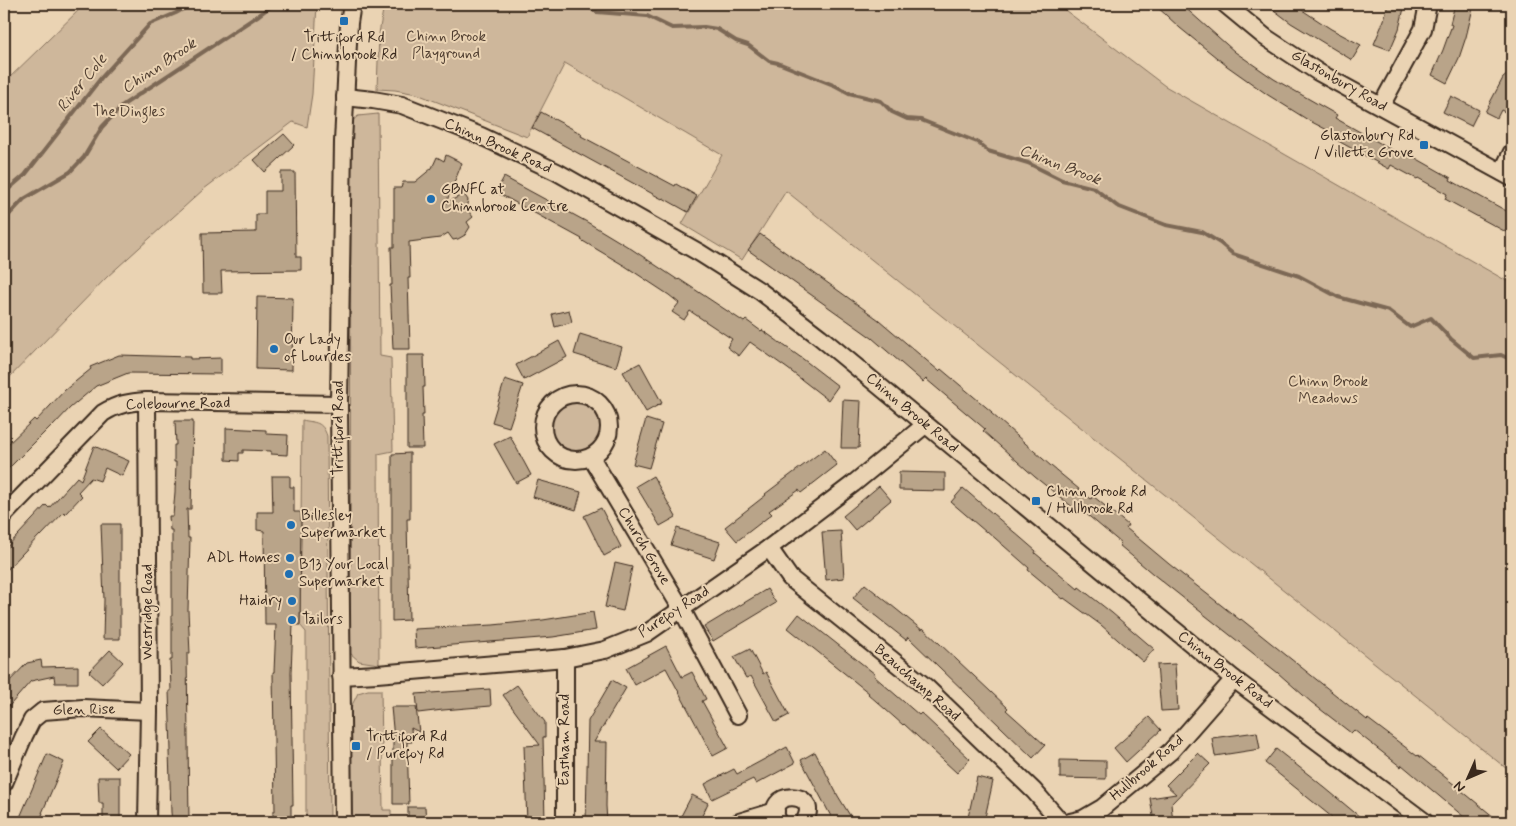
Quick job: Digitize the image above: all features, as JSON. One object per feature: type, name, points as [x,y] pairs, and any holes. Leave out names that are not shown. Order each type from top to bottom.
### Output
[{"type":"street","name":"Trittiford Road","points":[[343,822],[339,404],[345,97],[349,23],[352,4]]},
{"type":"street","name":"Glastonbury Road","points":[[1225,4],[1266,37],[1318,72],[1507,175]]},
{"type":"street","points":[[1381,106],[1422,29],[1428,4]]},
{"type":"street","name":"Chinn Brook Road","points":[[345,97],[402,105],[481,136],[557,172],[700,253],[760,291],[820,337],[1234,679],[1425,822]]},
{"type":"street","points":[[1507,175],[1512,152]]},
{"type":"street","points":[[586,394],[604,408],[609,418],[610,430],[608,435],[600,450],[592,457],[581,460],[565,458],[551,449],[545,440],[542,430],[543,419],[547,409],[554,401],[564,395],[586,394]]},
{"type":"street","name":"Colebourne Road","points":[[4,516],[102,413],[113,407],[129,402],[146,401],[339,404]]},
{"type":"street","name":"Westridge Road","points":[[146,401],[147,822]]},
{"type":"street","name":"Purefoy Road","points":[[341,676],[565,658],[605,650],[647,633],[769,548],[853,484],[925,424]]},
{"type":"street","name":"Church Grove","points":[[592,457],[681,608],[738,715]]},
{"type":"street","name":"Beauchamp Road","points":[[769,548],[790,578],[926,687],[1034,791],[1061,822]]},
{"type":"street","name":"Eastham Road","points":[[565,658],[565,822]]},
{"type":"street","name":"Hullbrook Road","points":[[1080,821],[1102,808],[1171,751],[1234,679]]},
{"type":"street","name":"Glen Rise","points":[[4,783],[32,720],[43,711],[83,708],[148,711]]},
{"type":"street","points":[[739,822],[778,817],[780,801],[789,796],[795,796],[807,806],[808,812],[804,822]]},
{"type":"green space","name":"The Dingles","points":[[85,4],[317,4],[312,94],[307,127],[293,122],[204,189],[107,277],[4,383],[4,83]]},
{"type":"green space","name":"Chinn Brook Meadows","points":[[384,4],[1057,4],[1165,86],[1512,284],[1512,773],[786,191],[742,260],[682,224],[722,155],[565,63],[527,137],[417,94],[377,89],[379,34]]},
{"type":"green space","points":[[378,114],[380,356],[391,358],[393,451],[378,454],[379,664],[359,661],[350,653],[351,122],[358,116]]},
{"type":"green space","points":[[569,402],[579,402],[593,409],[600,423],[600,433],[593,447],[579,454],[569,454],[559,450],[552,443],[548,433],[548,423],[552,413],[559,406]]},
{"type":"green space","points":[[302,420],[321,425],[327,436],[330,822],[306,822],[306,632],[300,625]]},
{"type":"green space","points":[[368,690],[381,690],[383,810],[391,810],[391,822],[350,822],[351,707],[358,693]]},
{"type":"building","points":[[1154,4],[1181,4],[1235,52],[1274,79],[1337,115],[1335,118],[1403,156],[1405,152],[1451,178],[1450,180],[1512,214],[1512,230],[1508,228],[1506,232],[1445,199],[1447,194],[1418,178],[1391,165],[1389,169],[1331,137],[1333,133],[1268,95],[1227,66]]},
{"type":"building","points":[[1266,4],[1293,4],[1331,29],[1361,45],[1352,60],[1291,23]]},
{"type":"building","points":[[1388,4],[1405,4],[1399,29],[1390,50],[1374,44],[1384,20]]},
{"type":"building","points":[[1455,4],[1474,4],[1459,58],[1447,83],[1432,75],[1452,25],[1450,24]]},
{"type":"building","points":[[1512,71],[1512,98],[1505,112],[1501,110],[1497,118],[1485,112],[1503,78]]},
{"type":"building","points":[[1451,96],[1479,110],[1471,126],[1443,112]]},
{"type":"building","points":[[541,112],[582,134],[581,136],[697,196],[688,212],[532,128]]},
{"type":"building","points":[[284,134],[294,145],[265,172],[254,160]]},
{"type":"building","name":"GBNFC at Chinnbrook Centre","points":[[446,155],[462,163],[446,203],[464,194],[468,200],[466,208],[473,217],[467,222],[470,227],[465,235],[458,239],[453,240],[448,233],[440,238],[409,242],[410,349],[393,349],[390,285],[392,285],[391,247],[394,247],[394,188],[401,188],[403,182],[415,182],[432,168],[437,157],[444,161]]},
{"type":"building","points":[[281,172],[295,172],[296,257],[301,257],[301,270],[221,271],[222,293],[203,293],[202,233],[256,232],[256,214],[265,214],[265,191],[281,191]]},
{"type":"building","points":[[504,177],[587,222],[744,322],[746,320],[762,330],[838,386],[828,400],[750,342],[739,356],[727,347],[732,339],[690,311],[684,320],[672,312],[679,303],[669,295],[582,239],[496,192]]},
{"type":"building","points":[[760,234],[879,320],[939,371],[941,369],[1051,466],[1091,499],[1093,496],[1128,525],[1126,528],[1169,564],[1367,720],[1418,755],[1500,822],[1470,822],[1402,765],[1401,767],[1354,730],[1351,733],[1311,702],[1278,673],[1153,574],[1119,545],[1121,543],[1078,507],[1075,509],[1035,477],[983,431],[985,429],[926,379],[923,382],[872,338],[748,250]]},
{"type":"building","name":"Our Lady of Lourdes","points":[[257,297],[293,298],[292,370],[256,369]]},
{"type":"building","points":[[569,310],[572,322],[555,327],[552,314]]},
{"type":"building","points":[[580,334],[622,347],[616,367],[574,354]]},
{"type":"building","points":[[559,341],[567,357],[524,380],[516,365]]},
{"type":"building","points":[[119,355],[190,357],[190,359],[221,358],[221,374],[128,373],[96,386],[52,425],[4,473],[4,448],[34,419],[36,421],[65,390],[91,369],[90,367]]},
{"type":"building","points":[[407,355],[424,355],[423,448],[407,448]]},
{"type":"building","points":[[640,363],[662,403],[646,412],[623,372]]},
{"type":"building","points":[[505,379],[523,385],[509,427],[492,422]]},
{"type":"building","points":[[843,400],[861,401],[859,448],[841,448]]},
{"type":"building","points":[[646,419],[662,424],[649,468],[633,464]]},
{"type":"building","points":[[175,421],[193,421],[191,509],[187,509],[188,538],[190,538],[188,610],[190,654],[187,654],[189,822],[172,822],[171,812],[169,691],[171,691],[170,660],[172,660],[172,530],[170,530],[169,516],[173,516],[175,492]]},
{"type":"building","points":[[226,428],[266,430],[266,434],[288,435],[287,455],[271,454],[271,451],[243,450],[243,453],[239,453],[239,461],[226,460]]},
{"type":"building","points":[[510,436],[531,475],[516,483],[494,444]]},
{"type":"building","points":[[94,446],[129,461],[122,476],[105,468],[100,481],[91,478],[78,492],[82,496],[65,514],[64,512],[40,535],[4,573],[4,550],[46,505],[49,508],[77,477],[81,480]]},
{"type":"building","points":[[825,449],[837,465],[801,493],[799,490],[769,511],[772,514],[737,541],[725,527]]},
{"type":"building","points":[[410,453],[410,519],[407,519],[409,620],[392,621],[392,454]]},
{"type":"building","points":[[899,472],[945,473],[945,491],[899,490]]},
{"type":"building","points":[[272,476],[290,476],[290,487],[294,487],[294,512],[301,512],[300,625],[293,625],[291,672],[293,805],[291,805],[291,822],[273,822],[273,811],[275,811],[273,672],[276,625],[265,625],[264,531],[257,530],[257,512],[273,512]]},
{"type":"building","points":[[653,476],[676,517],[660,526],[636,486]]},
{"type":"building","points":[[538,480],[581,492],[576,510],[533,497]]},
{"type":"building","points":[[879,486],[891,500],[855,530],[843,516]]},
{"type":"building","points":[[963,488],[1036,551],[1035,553],[1078,589],[1079,587],[1112,613],[1154,649],[1143,662],[1101,625],[1063,599],[1028,570],[1029,568],[951,502]]},
{"type":"building","points":[[601,508],[621,547],[604,556],[584,516]]},
{"type":"building","points":[[101,524],[120,524],[120,639],[103,639],[104,600]]},
{"type":"building","points":[[677,528],[720,542],[714,559],[671,545]]},
{"type":"building","points":[[841,531],[844,578],[826,580],[822,532]]},
{"type":"building","points":[[615,563],[632,567],[623,611],[605,607]]},
{"type":"building","points":[[865,584],[922,630],[923,628],[1008,708],[1006,710],[1045,745],[1033,758],[908,637],[906,640],[853,598]]},
{"type":"building","points":[[767,589],[776,603],[713,641],[704,627]]},
{"type":"building","points":[[593,612],[596,630],[553,637],[415,648],[414,629],[493,625]]},
{"type":"building","points":[[799,614],[875,674],[874,676],[919,715],[921,713],[970,759],[957,773],[869,693],[788,628]]},
{"type":"building","points":[[666,646],[682,677],[692,672],[706,699],[702,701],[728,748],[713,756],[666,668],[635,685],[626,668]]},
{"type":"building","points":[[750,649],[763,674],[766,672],[789,715],[776,722],[751,676],[746,678],[734,657]]},
{"type":"building","points":[[110,650],[123,662],[102,684],[89,672]]},
{"type":"building","points":[[41,660],[42,667],[78,666],[78,683],[55,683],[54,676],[31,681],[4,712],[4,687],[27,663]]},
{"type":"building","points":[[1175,664],[1178,710],[1161,711],[1157,665]]},
{"type":"building","points":[[612,680],[626,688],[594,742],[607,742],[607,822],[586,822],[588,721]]},
{"type":"building","points":[[517,685],[545,722],[545,737],[543,737],[545,822],[527,822],[524,746],[540,745],[503,695]]},
{"type":"building","points":[[490,689],[491,706],[418,713],[416,694]]},
{"type":"building","points":[[391,707],[416,707],[419,732],[411,728],[412,742],[407,742],[409,804],[393,804],[393,728]]},
{"type":"building","points":[[1149,717],[1161,730],[1126,762],[1114,748]]},
{"type":"building","points":[[101,729],[129,754],[116,768],[88,742]]},
{"type":"building","points":[[1257,732],[1260,749],[1215,756],[1212,738]]},
{"type":"building","points":[[787,747],[795,763],[756,784],[753,779],[712,799],[705,784],[734,769],[737,774]]},
{"type":"building","points":[[1276,749],[1366,822],[1338,822],[1265,763]]},
{"type":"building","points":[[815,752],[854,822],[834,822],[801,760]]},
{"type":"building","points":[[1198,753],[1210,764],[1171,804],[1173,822],[1154,822],[1150,798],[1176,794],[1166,785]]},
{"type":"building","points":[[47,754],[64,762],[43,813],[39,822],[18,822]]},
{"type":"building","points":[[1060,760],[1106,761],[1106,779],[1060,778]]},
{"type":"building","points":[[98,777],[120,777],[120,822],[103,822],[103,803],[99,803]]},
{"type":"building","points":[[977,777],[993,781],[984,822],[967,822]]},
{"type":"building","points":[[692,795],[708,803],[699,822],[694,822],[681,816]]},
{"type":"building","points":[[408,807],[425,807],[426,822],[408,822]]},
{"type":"waterway","name":"River Cole","points":[[4,193],[25,175],[101,78],[150,24],[192,4]]},
{"type":"waterway","name":"Chinn Brook","points":[[4,220],[24,199],[70,172],[84,157],[102,127],[123,105],[274,4]]},
{"type":"waterway","name":"Chinn Brook","points":[[520,4],[529,6],[543,4]]},
{"type":"waterway","name":"Chinn Brook","points":[[584,4],[597,12],[647,16],[672,28],[704,27],[717,29],[736,41],[748,45],[769,61],[836,86],[849,93],[881,101],[892,112],[907,119],[921,120],[977,142],[988,151],[1028,163],[1062,180],[1094,188],[1117,206],[1166,225],[1202,232],[1233,254],[1299,276],[1338,297],[1389,311],[1410,327],[1431,318],[1451,339],[1474,358],[1501,355],[1512,360]]},
{"type":"place","name":"Trittiford Rd / Chinnbrook Rd","points":[[344,21]]},
{"type":"place","name":"Glastonbury Rd / Villette Grove","points":[[1424,145]]},
{"type":"place","name":"GBNFC at Chinnbrook Centre","points":[[431,199]]},
{"type":"place","name":"Our Lady of Lourdes","points":[[274,349]]},
{"type":"place","name":"Chinn Brook Rd / Hullbrook Rd","points":[[1036,501]]},
{"type":"place","name":"Billesley Supermarket","points":[[291,525]]},
{"type":"place","name":"ADL Homes","points":[[290,558]]},
{"type":"place","name":"B13 Your Local Supermarket","points":[[289,574]]},
{"type":"place","name":"Haidry","points":[[292,601]]},
{"type":"place","name":"Tailors","points":[[292,620]]},
{"type":"place","name":"Trittiford Rd / Purefoy Rd","points":[[356,746]]},
{"type":"park label","name":"Chinn Brook Playground","points":[[446,46]]}]
